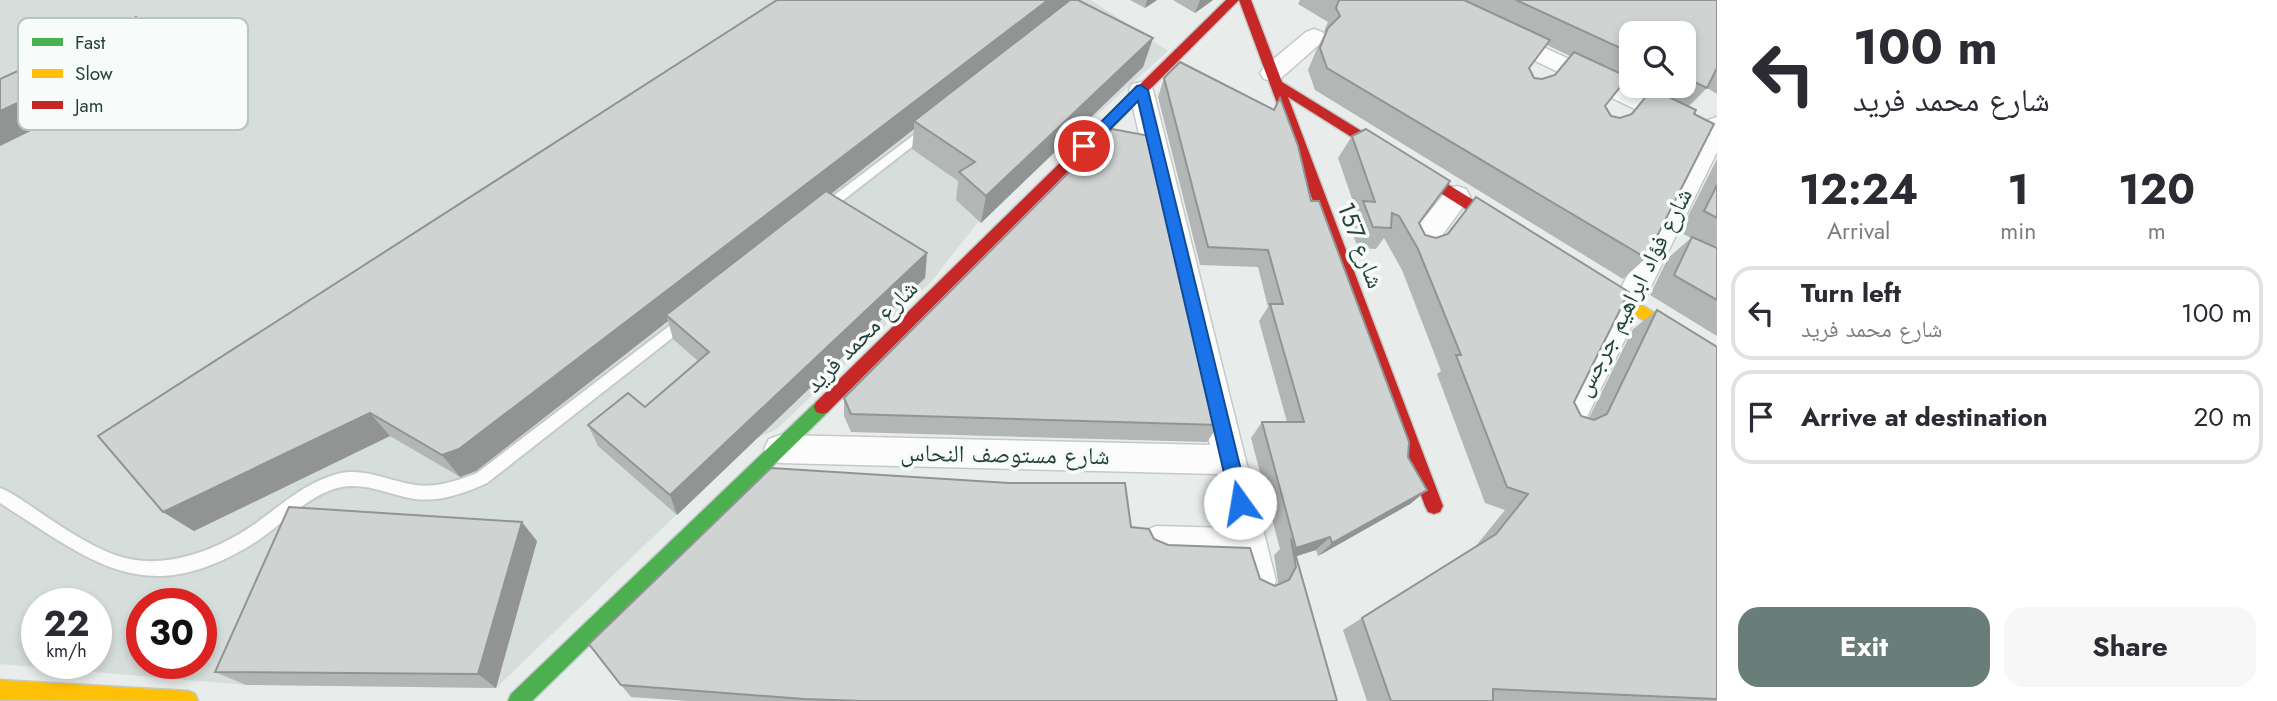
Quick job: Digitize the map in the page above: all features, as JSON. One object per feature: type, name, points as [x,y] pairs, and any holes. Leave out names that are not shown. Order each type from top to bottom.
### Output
[{"type":"street","name":"شارع محمد فريد","points":[[518,701],[779,449],[1233,0]]},
{"type":"street","name":"شارع 157","points":[[1245,0],[1434,506]]},
{"type":"street","points":[[1489,30],[1552,60],[1620,104],[1714,131]]},
{"type":"street","points":[[1314,37],[1274,79],[1525,239]]},
{"type":"street","points":[[1534,81],[1552,60]]},
{"type":"street","points":[[1141,90],[1259,581]]},
{"type":"street","name":"شارع فؤاد ابراهيم جرجس","points":[[1569,421],[1628,303],[1672,243],[1714,131]]},
{"type":"street","points":[[1419,245],[1457,197]]},
{"type":"street","points":[[1570,267],[1717,359]]},
{"type":"street","name":"شارع مستوصف النحاس","points":[[779,449],[1230,460]]},
{"type":"street","points":[[1156,542],[1250,545]]},
{"type":"street","points":[[0,690],[188,701]]},
{"type":"lane","points":[[817,215],[937,121]]},
{"type":"lane","points":[[0,495],[112,562],[140,568],[172,566],[206,558],[239,544],[316,490],[337,481],[358,478],[378,480],[415,492],[438,493],[461,488],[482,478],[698,310]]},
{"type":"shaded area","points":[[0,0],[1091,0],[1168,51],[979,221],[931,282],[777,429],[755,439],[496,688],[246,685],[176,679],[217,679],[217,588],[126,588],[126,675],[112,674],[112,588],[21,588],[21,666],[0,664]]},
{"type":"building","points":[[777,0],[1048,0],[459,449],[442,455],[370,413],[163,512],[98,436]]},
{"type":"building","points":[[1070,0],[1078,0],[1153,38],[986,196],[959,172],[975,162],[914,121]]},
{"type":"building","points":[[1339,0],[1464,0],[1550,40],[1529,68],[1534,78],[1542,79],[1555,75],[1574,52],[1619,73],[1619,88],[1605,106],[1611,116],[1620,118],[1632,114],[1645,98],[1671,98],[1696,110],[1694,114],[1714,124],[1646,258],[1327,68],[1320,48],[1328,28],[1340,16],[1336,8]]},
{"type":"building","points":[[1516,0],[1717,0],[1717,68],[1707,88],[1696,83],[1696,21],[1619,21],[1619,47]]},
{"type":"building","points":[[1180,62],[1274,110],[1280,98],[1298,146],[1311,201],[1319,201],[1409,442],[1408,457],[1427,490],[1332,543],[1330,537],[1296,548],[1262,422],[1304,422],[1270,304],[1283,304],[1268,250],[1208,247],[1164,78]]},
{"type":"building","points":[[18,71],[18,103],[0,111],[0,79]]},
{"type":"building","points":[[1112,129],[1150,136],[1183,275],[1180,275],[1219,425],[851,414],[844,398]]},
{"type":"building","points":[[1366,129],[1450,181],[1419,223],[1425,235],[1436,238],[1448,234],[1476,197],[1629,292],[1574,402],[1581,416],[1594,420],[1607,414],[1657,310],[1717,347],[1717,699],[1493,689],[1493,701],[1391,701],[1362,618],[1496,534],[1528,494],[1507,487],[1456,355],[1461,355],[1418,249],[1399,216],[1392,213],[1391,228],[1373,227],[1363,201],[1375,202],[1352,136]]},
{"type":"building","points":[[1717,185],[1717,218],[1704,211]]},
{"type":"building","points":[[826,191],[927,253],[670,495],[588,425],[628,393],[645,407],[709,352],[666,315]]},
{"type":"building","points":[[1692,237],[1717,248],[1717,300],[1674,275]]},
{"type":"building","points":[[771,468],[1009,483],[1125,483],[1131,527],[1149,529],[1154,539],[1168,545],[1250,548],[1260,579],[1275,586],[1289,580],[1296,567],[1291,539],[1337,701],[862,701],[621,685],[589,644]]},
{"type":"building","points":[[289,507],[522,522],[478,674],[217,672]]},
{"type":"traffic: fast","points":[[518,701],[822,407]]},
{"type":"traffic: slow","points":[[1581,274],[1717,359]]},
{"type":"traffic: slow","points":[[0,690],[188,701]]},
{"type":"traffic: jam","points":[[822,407],[1233,0]]},
{"type":"traffic: jam","points":[[1245,0],[1434,506]]},
{"type":"traffic: jam","points":[[1276,84],[1512,231]]},
{"type":"route","points":[[1084,146],[1141,90],[1240,503]]}]
